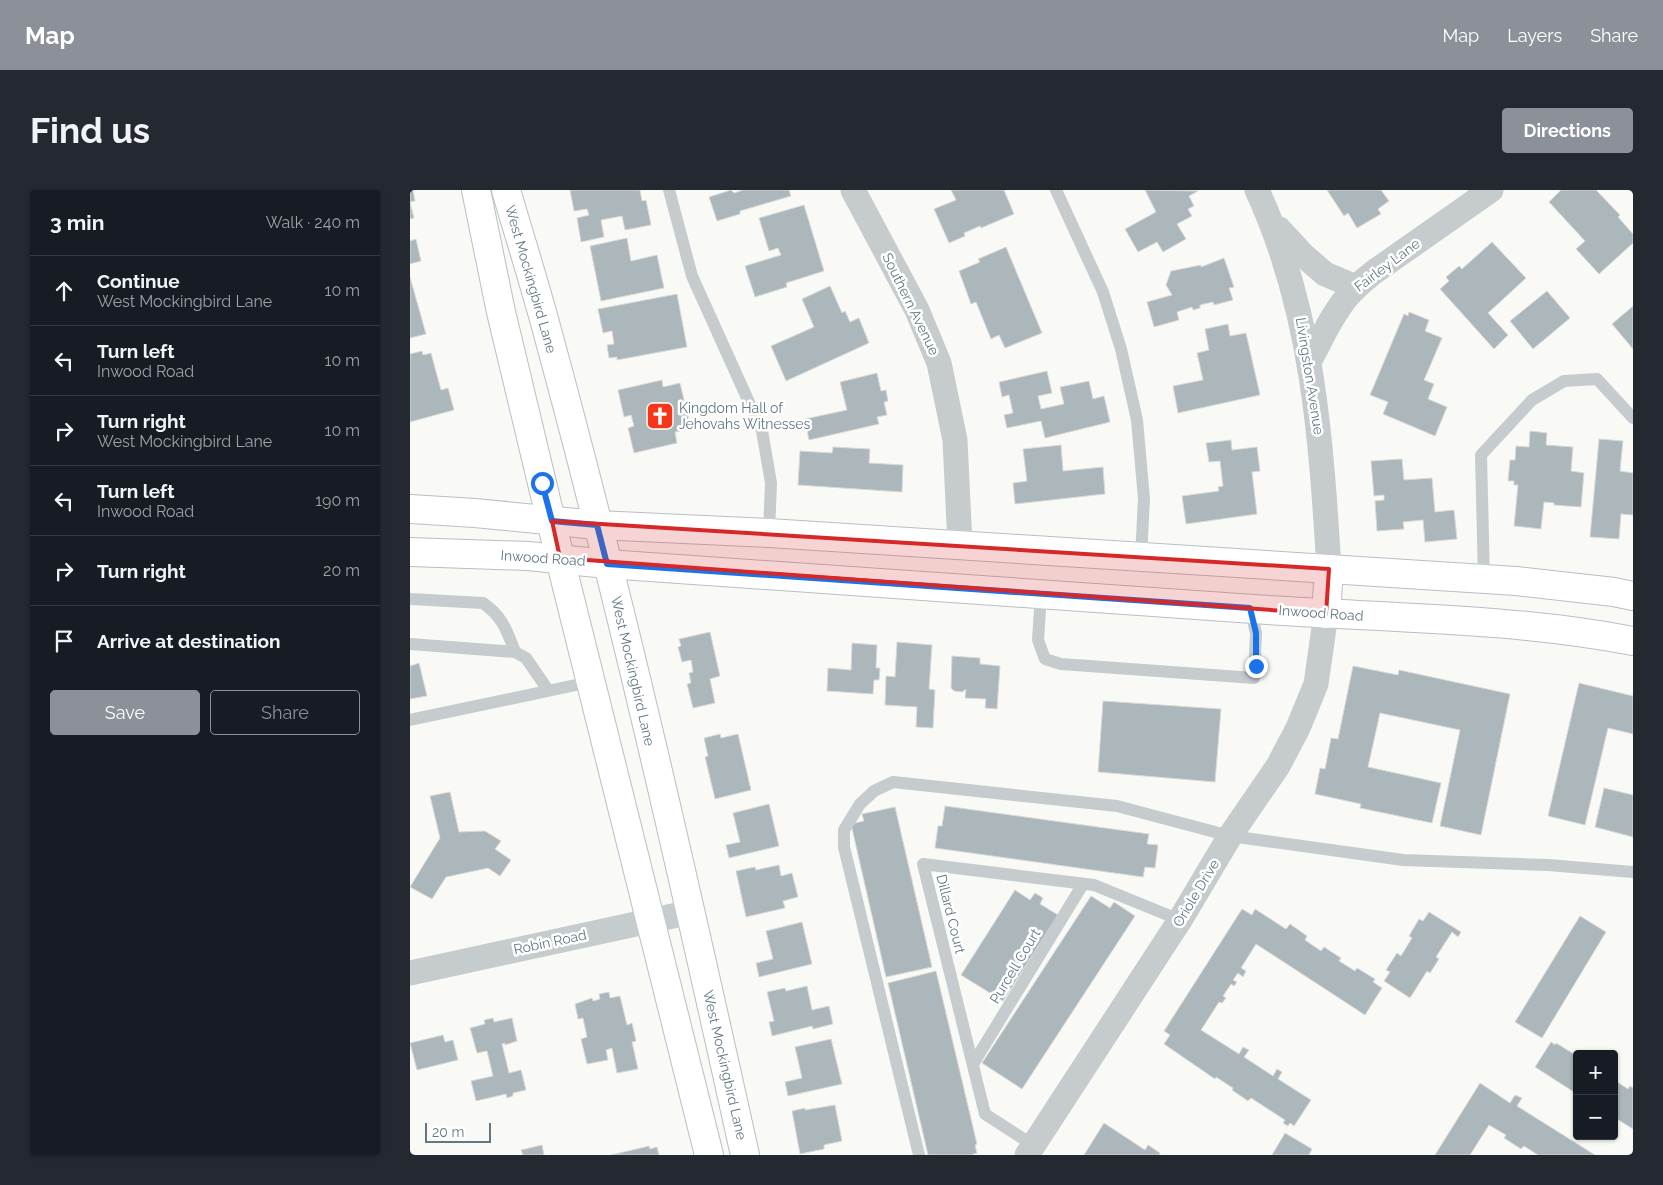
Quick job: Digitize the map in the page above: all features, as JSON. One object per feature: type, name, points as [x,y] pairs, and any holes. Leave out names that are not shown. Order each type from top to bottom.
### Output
[{"type":"main road","points":[[476,190],[501,312],[560,558],[709,1155]]},
{"type":"main road","name":"West Mockingbird Lane","points":[[506,190],[548,332],[607,564],[691,912],[745,1155]]},
{"type":"main road","points":[[410,509],[597,525],[769,533],[1484,579],[1633,596]]},
{"type":"main road","name":"Inwood Road","points":[[410,552],[560,558],[607,564],[1326,614],[1459,621],[1591,634],[1633,641]]},
{"type":"main road","points":[[1326,614],[1329,569]]},
{"type":"street","name":"Southern Avenue","points":[[853,190],[917,310],[939,363],[955,440],[960,545]]},
{"type":"street","name":"Livingston Avenue","points":[[1258,190],[1284,254],[1298,302],[1319,432],[1329,569]]},
{"type":"street","name":"Fairley Lane","points":[[1309,362],[1330,322],[1356,287],[1475,194]]},
{"type":"street","points":[[1271,220],[1303,255],[1325,274],[1356,287]]},
{"type":"street","name":"Oriole Drive","points":[[1030,1150],[1180,920],[1230,836],[1278,766],[1298,728],[1316,684],[1326,614]]},
{"type":"street","name":"Robin Road","points":[[410,973],[691,912]]},
{"type":"lane","points":[[669,190],[692,276],[762,431],[771,483],[769,533]]},
{"type":"lane","points":[[1056,190],[1103,292],[1121,349],[1137,420],[1144,499],[1141,556]]},
{"type":"lane","points":[[1484,579],[1481,455],[1532,400],[1564,381],[1598,379],[1633,418]]},
{"type":"lane","points":[[1041,594],[1038,640],[1046,659],[1061,664],[1254,678],[1256,633],[1250,608]]},
{"type":"lane","points":[[410,599],[483,603],[504,624],[515,652]]},
{"type":"lane","points":[[410,644],[515,652],[526,658],[548,690]]},
{"type":"lane","points":[[410,720],[590,682]]},
{"type":"lane","points":[[919,1155],[844,847],[844,830],[860,804],[874,791],[893,782],[1117,806],[1230,836],[1403,860],[1548,865],[1633,872]]},
{"type":"lane","name":"Dillard Court","points":[[1030,1150],[986,1114],[923,864],[1094,885],[1180,920]]},
{"type":"lane","name":"Purcell Court","points":[[973,1064],[1083,884]]},
{"type":"highlighted area","points":[[552,521],[1329,569],[1326,614],[560,558]]},
{"type":"building","points":[[410,190],[413,190],[415,201],[410,202]]},
{"type":"building","points":[[570,190],[640,190],[642,201],[646,200],[651,225],[625,230],[622,216],[601,220],[604,237],[581,242],[577,218],[589,215],[587,209],[574,211]]},
{"type":"building","points":[[731,190],[734,193],[743,190],[789,190],[791,196],[740,211],[740,214],[717,221],[709,197]]},
{"type":"building","points":[[951,190],[1004,190],[1014,214],[964,233],[965,236],[949,243],[934,209],[956,200]]},
{"type":"building","points":[[1145,190],[1198,191],[1189,196],[1194,206],[1188,209],[1192,216],[1177,224],[1186,239],[1163,252],[1157,242],[1138,252],[1125,229],[1156,212]]},
{"type":"building","points":[[1327,190],[1381,190],[1389,201],[1378,209],[1381,214],[1357,228],[1348,213],[1344,216]]},
{"type":"building","points":[[1561,190],[1596,190],[1620,215],[1618,217],[1633,234],[1633,243],[1599,274],[1576,249],[1585,241],[1549,202]]},
{"type":"building","points":[[410,202],[414,218],[410,219]]},
{"type":"building","points":[[804,205],[824,271],[786,283],[787,287],[755,297],[745,266],[781,255],[778,248],[769,251],[759,218]]},
{"type":"building","points":[[627,238],[631,261],[657,255],[664,288],[601,301],[590,246]]},
{"type":"building","points":[[416,239],[421,261],[410,264],[410,241]]},
{"type":"building","points":[[1492,242],[1526,278],[1488,313],[1508,335],[1494,349],[1440,289],[1449,281],[1446,277],[1459,266],[1462,269]]},
{"type":"building","points":[[1006,247],[1042,333],[1005,348],[999,335],[991,339],[976,302],[971,304],[959,271],[980,262],[978,259]]},
{"type":"building","points":[[1224,258],[1234,287],[1229,288],[1233,300],[1214,305],[1213,302],[1200,305],[1200,308],[1193,310],[1192,307],[1177,312],[1179,320],[1154,327],[1147,302],[1172,295],[1166,285],[1171,271],[1201,265],[1201,267]]},
{"type":"building","points":[[410,277],[426,334],[410,338]]},
{"type":"building","points":[[830,286],[842,313],[845,311],[850,322],[859,318],[869,343],[786,381],[771,346],[814,327],[802,299]]},
{"type":"building","points":[[1547,291],[1570,318],[1533,349],[1510,321]]},
{"type":"building","points":[[677,294],[687,347],[617,360],[617,357],[609,358],[607,345],[614,344],[612,331],[603,333],[598,309]]},
{"type":"building","points":[[1633,306],[1633,349],[1612,324]]},
{"type":"building","points":[[1409,312],[1429,320],[1425,331],[1442,338],[1424,380],[1434,384],[1428,399],[1447,407],[1435,436],[1383,414],[1388,402],[1370,395],[1404,314],[1408,316]]},
{"type":"building","points":[[1228,324],[1230,336],[1246,333],[1260,395],[1178,413],[1173,386],[1203,380],[1197,353],[1209,350],[1205,329]]},
{"type":"building","points":[[422,351],[423,355],[431,353],[441,390],[448,388],[454,410],[410,422],[410,354]]},
{"type":"building","points":[[1047,371],[1052,393],[1038,396],[1041,409],[1064,404],[1060,387],[1089,381],[1093,399],[1104,396],[1110,422],[1045,438],[1041,421],[1007,428],[1004,415],[1013,413],[1009,395],[1002,397],[999,382]]},
{"type":"building","points":[[877,373],[881,391],[886,390],[888,401],[884,402],[887,415],[877,417],[879,424],[809,440],[805,419],[847,410],[840,382]]},
{"type":"building","name":"Kingdom Hall of Jehovahs Witnesses","points":[[662,380],[663,387],[680,383],[691,429],[675,432],[677,443],[634,453],[628,428],[634,426],[631,415],[624,417],[618,390]]},
{"type":"building","points":[[1530,431],[1547,433],[1546,445],[1573,447],[1571,471],[1584,473],[1581,507],[1554,505],[1554,503],[1544,502],[1541,529],[1514,526],[1518,485],[1514,485],[1514,481],[1508,481],[1510,460],[1515,460],[1516,446],[1529,447]]},
{"type":"building","points":[[1599,439],[1623,441],[1620,471],[1633,473],[1633,515],[1621,514],[1619,539],[1590,537]]},
{"type":"building","points":[[1231,440],[1232,450],[1257,447],[1260,471],[1252,472],[1257,514],[1186,524],[1182,496],[1219,491],[1218,487],[1223,486],[1220,461],[1209,462],[1206,443]]},
{"type":"building","points":[[1061,445],[1063,471],[1103,467],[1105,494],[1015,504],[1013,483],[1027,481],[1023,449]]},
{"type":"building","points":[[833,447],[870,449],[869,463],[903,465],[902,492],[798,485],[800,451],[832,453]]},
{"type":"building","points":[[1402,459],[1404,480],[1432,478],[1435,512],[1454,510],[1457,539],[1425,542],[1423,520],[1403,522],[1404,529],[1377,531],[1375,501],[1384,500],[1384,495],[1374,496],[1371,461]]},
{"type":"building","points":[[710,632],[720,676],[710,679],[715,703],[693,708],[687,684],[691,683],[689,673],[693,672],[691,660],[682,662],[678,647],[681,646],[679,639]]},
{"type":"building","points":[[897,642],[932,645],[929,689],[935,690],[933,728],[916,727],[917,707],[885,705],[886,676],[895,677]]},
{"type":"building","points":[[852,643],[877,645],[876,668],[880,668],[879,680],[874,680],[873,694],[827,691],[828,668],[851,670]]},
{"type":"building","points":[[952,656],[980,658],[980,664],[1000,666],[997,709],[985,708],[986,699],[965,698],[966,689],[962,692],[954,691],[951,688]]},
{"type":"building","points":[[419,663],[427,696],[410,699],[410,666]]},
{"type":"building","points":[[1353,666],[1398,675],[1399,670],[1510,694],[1481,835],[1440,826],[1460,730],[1380,713],[1368,767],[1441,783],[1432,823],[1360,808],[1361,804],[1315,794],[1320,768],[1325,769],[1331,738],[1338,739]]},
{"type":"building","points":[[1579,683],[1633,696],[1633,734],[1608,728],[1585,825],[1548,816]]},
{"type":"building","points":[[1103,701],[1221,709],[1215,782],[1098,772]]},
{"type":"building","points":[[720,734],[721,738],[738,734],[751,790],[715,799],[705,757],[708,756],[704,738]]},
{"type":"building","points":[[1604,788],[1633,795],[1633,837],[1595,827]]},
{"type":"building","points":[[450,792],[459,832],[485,831],[501,841],[495,849],[511,860],[500,876],[488,868],[446,877],[432,899],[410,887],[440,838],[430,796]]},
{"type":"building","points":[[769,804],[779,846],[729,858],[726,845],[740,842],[733,813]]},
{"type":"building","points":[[945,806],[1149,834],[1147,844],[1158,845],[1155,868],[1145,867],[1143,877],[935,848],[938,826],[942,826]]},
{"type":"building","points":[[895,807],[932,967],[886,977],[851,824],[864,821],[862,814]]},
{"type":"building","points":[[779,865],[781,876],[792,873],[798,897],[783,901],[785,908],[746,917],[736,871],[755,867],[756,870]]},
{"type":"building","points":[[1015,890],[1030,900],[1035,893],[1043,898],[1040,904],[1058,915],[1003,1001],[961,975]]},
{"type":"building","points":[[1091,896],[1110,908],[1114,902],[1135,916],[1022,1089],[982,1063]]},
{"type":"building","points":[[1242,909],[1252,915],[1255,909],[1286,929],[1290,924],[1307,936],[1305,940],[1321,951],[1324,947],[1341,958],[1339,961],[1355,971],[1357,968],[1375,979],[1373,982],[1382,988],[1365,1015],[1256,944],[1241,968],[1246,971],[1243,977],[1238,973],[1233,980],[1237,982],[1234,986],[1231,984],[1223,996],[1226,998],[1222,1003],[1219,1002],[1201,1030],[1239,1054],[1243,1047],[1249,1050],[1244,1057],[1273,1076],[1277,1069],[1282,1072],[1278,1079],[1311,1100],[1294,1126],[1290,1123],[1288,1126],[1283,1123],[1285,1120],[1251,1098],[1248,1101],[1232,1090],[1233,1088],[1216,1077],[1215,1079],[1164,1044],[1170,1035],[1164,1031]]},
{"type":"building","points":[[1429,912],[1461,932],[1458,937],[1452,932],[1436,957],[1439,959],[1430,973],[1427,971],[1410,998],[1384,981],[1390,972],[1386,970],[1397,953],[1401,956],[1412,938],[1409,936],[1419,919],[1423,921]]},
{"type":"building","points":[[1580,916],[1606,932],[1542,1038],[1515,1022]]},
{"type":"building","points":[[802,922],[812,964],[759,977],[756,963],[773,959],[766,931]]},
{"type":"building","points":[[936,971],[977,1144],[975,1145],[977,1153],[971,1155],[928,1155],[888,983]]},
{"type":"building","points":[[807,986],[812,1010],[829,1006],[833,1024],[813,1029],[812,1026],[772,1036],[769,1022],[774,1021],[767,992],[785,988],[786,991]]},
{"type":"building","points":[[609,992],[610,998],[620,996],[627,1025],[632,1023],[636,1041],[632,1042],[638,1069],[617,1073],[612,1048],[606,1050],[608,1060],[587,1064],[581,1039],[587,1037],[583,1018],[578,1019],[575,1004],[592,998],[593,1001],[600,999],[599,994]]},
{"type":"building","points":[[493,1018],[494,1022],[512,1018],[517,1041],[505,1045],[505,1043],[502,1044],[509,1073],[521,1070],[526,1090],[513,1093],[513,1096],[507,1098],[506,1094],[476,1101],[471,1081],[493,1076],[487,1051],[477,1053],[470,1028],[485,1024],[484,1020]]},
{"type":"building","points":[[443,1035],[445,1042],[453,1040],[458,1060],[417,1070],[410,1043]]},
{"type":"building","points":[[831,1039],[842,1084],[788,1096],[785,1082],[802,1078],[795,1047]]},
{"type":"building","points":[[1551,1042],[1573,1054],[1573,1091],[1535,1067]]},
{"type":"building","points":[[1480,1083],[1510,1103],[1515,1095],[1522,1098],[1517,1106],[1595,1155],[1538,1155],[1524,1146],[1521,1149],[1504,1138],[1506,1135],[1489,1125],[1470,1155],[1435,1155]]},
{"type":"building","points":[[1618,1083],[1628,1089],[1630,1086],[1633,1088],[1633,1129],[1618,1120]]},
{"type":"building","points":[[835,1105],[842,1141],[824,1145],[824,1149],[800,1154],[792,1111]]},
{"type":"building","points":[[1104,1123],[1145,1150],[1148,1145],[1160,1153],[1159,1155],[1084,1155]]},
{"type":"building","points":[[1285,1133],[1312,1149],[1309,1155],[1272,1155]]},
{"type":"building","points":[[542,1145],[544,1155],[523,1155],[521,1150]]},
{"type":"building","points":[[649,1146],[650,1149],[657,1147],[659,1155],[611,1155]]},
{"type":"place","name":"Kingdom Hall of Jehovahs Witnesses","points":[[660,416]]},
{"type":"route","points":[[542,483],[552,521],[597,525],[607,564],[1250,608],[1256,633],[1256,666]]}]
